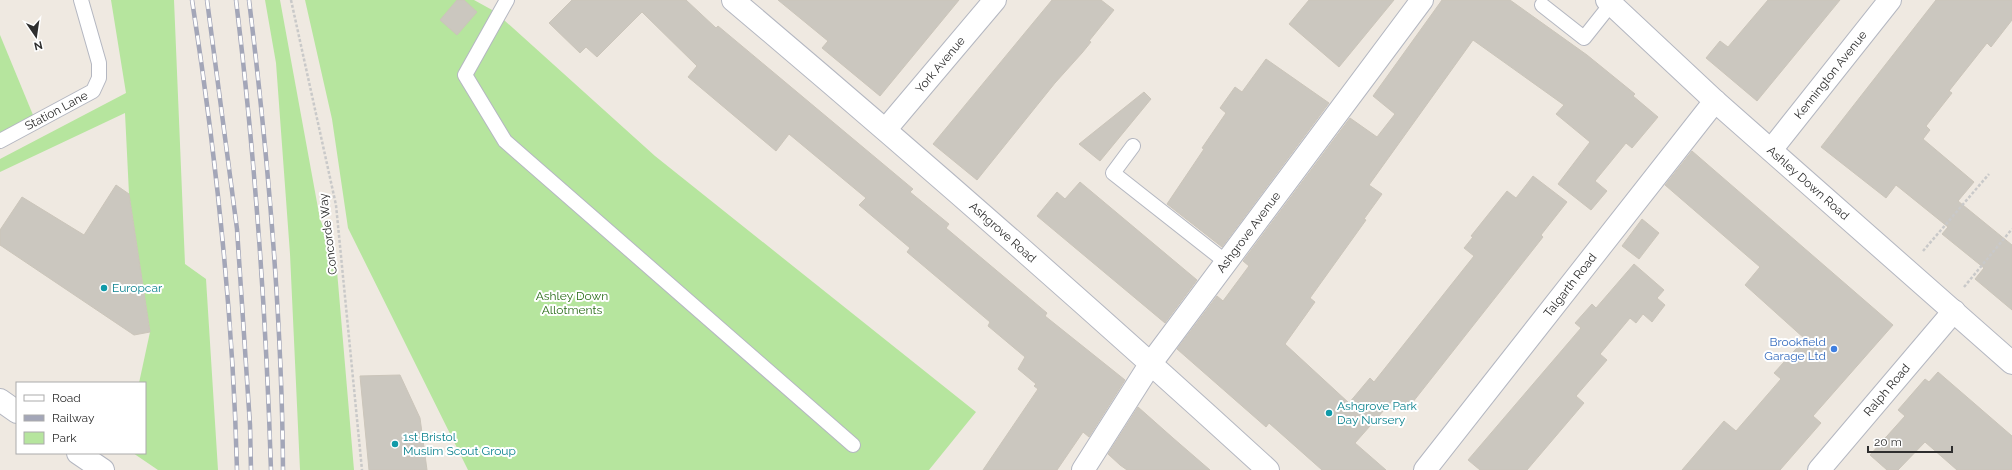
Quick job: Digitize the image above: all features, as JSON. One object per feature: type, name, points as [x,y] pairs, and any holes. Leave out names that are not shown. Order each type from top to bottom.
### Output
[{"type":"street","name":"Ashgrove Road","points":[[733,0],[886,129],[1151,363],[1268,470]]},
{"type":"street","name":"York Avenue","points":[[886,129],[995,0]]},
{"type":"street","name":"Ashgrove Avenue","points":[[1083,470],[1151,363],[1422,0]]},
{"type":"street","name":"Kennington Avenue","points":[[1771,150],[1890,0]]},
{"type":"street","name":"Ashley Down Road","points":[[1609,2],[1715,101],[2012,363]]},
{"type":"street","name":"Talgarth Road","points":[[1425,470],[1715,101]]},
{"type":"street","name":"Ralph Road","points":[[1820,470],[1951,308]]},
{"type":"street","points":[[0,400],[16,411]]},
{"type":"street","points":[[79,454],[103,470]]},
{"type":"lane","name":"Station Lane","points":[[0,141],[93,91],[99,78],[99,63],[81,0]]},
{"type":"lane","points":[[507,0],[465,75],[505,141],[853,445]]},
{"type":"lane","points":[[1542,5],[1584,38],[1609,2]]},
{"type":"lane","points":[[1133,146],[1113,173],[1226,262]]},
{"type":"path","name":"Concorde Way","points":[[291,0],[336,205],[362,470]]},
{"type":"path","points":[[1907,270],[1989,174]]},
{"type":"path","points":[[1951,308],[2012,229]]},
{"type":"green space","points":[[111,0],[174,0],[185,264],[206,279],[218,470],[158,470],[134,454],[146,454],[146,382],[139,382],[150,332],[129,194],[125,113],[0,172],[0,159],[126,93]]},
{"type":"green space","points":[[265,0],[280,0],[320,219],[336,259],[354,470],[300,470],[290,254],[276,63]]},
{"type":"green space","name":"Ashley Down Allotments","points":[[305,0],[474,0],[494,11],[655,156],[976,412],[929,470],[468,470],[348,228],[332,119]]},
{"type":"green space","points":[[0,35],[33,115],[0,134]]},
{"type":"building","points":[[457,0],[464,0],[477,12],[457,35],[440,20]]},
{"type":"building","points":[[572,0],[686,0],[716,28],[718,26],[913,189],[910,192],[949,224],[946,228],[1047,313],[1045,316],[1125,380],[1089,437],[1083,432],[1057,470],[983,470],[1038,389],[1034,386],[1036,384],[1018,369],[1025,357],[988,326],[990,322],[907,252],[910,248],[859,205],[866,198],[789,134],[776,151],[688,77],[697,66],[642,12],[597,57],[586,47],[580,53],[549,23]]},
{"type":"building","points":[[778,0],[959,0],[880,96],[822,48],[828,41]]},
{"type":"building","points":[[1052,0],[1101,0],[1114,10],[1089,41],[1091,42],[1055,83],[977,180],[933,144]]},
{"type":"building","points":[[1309,0],[1394,0],[1339,67],[1289,24]]},
{"type":"building","points":[[1442,0],[1510,0],[1587,55],[1635,94],[1633,96],[1658,117],[1632,148],[1626,143],[1595,181],[1607,191],[1591,210],[1558,184],[1590,142],[1556,114],[1564,105],[1473,40],[1369,185],[1382,194],[1364,219],[1366,220],[1310,298],[1315,302],[1285,344],[1349,403],[1370,378],[1374,382],[1474,256],[1464,248],[1473,237],[1471,236],[1507,191],[1516,198],[1533,176],[1567,202],[1541,235],[1543,237],[1405,412],[1392,401],[1355,443],[1386,470],[1322,470],[1269,423],[1266,427],[1177,349],[1217,296],[1223,301],[1249,266],[1243,261],[1350,118],[1377,137],[1395,114],[1373,96]]},
{"type":"building","points":[[1768,0],[1840,0],[1757,101],[1706,58],[1720,41],[1728,47]]},
{"type":"building","points":[[1936,0],[2012,0],[2012,20],[1991,47],[1987,43],[1949,91],[1952,93],[1926,126],[1930,130],[1923,139],[1974,182],[1958,201],[2012,245],[2012,310],[1975,279],[1984,268],[1942,234],[1948,227],[1896,185],[1886,198],[1821,147]]},
{"type":"building","points":[[1266,59],[1329,103],[1222,247],[1167,204],[1226,113],[1220,108],[1235,87],[1242,92]]},
{"type":"building","points":[[1144,92],[1151,99],[1100,161],[1079,144]]},
{"type":"building","points":[[1692,151],[1893,325],[1813,416],[1821,423],[1780,470],[1682,470],[1724,421],[1736,431],[1781,379],[1774,373],[1805,339],[1745,285],[1760,267],[1665,185]]},
{"type":"building","points":[[1080,182],[1197,280],[1165,323],[1037,216],[1057,192],[1065,199]]},
{"type":"building","name":"Europcar","points":[[116,185],[129,194],[150,332],[134,335],[0,245],[0,230],[22,197],[84,235]]},
{"type":"building","points":[[1642,219],[1659,233],[1639,259],[1622,246]]},
{"type":"building","points":[[1634,264],[1664,290],[1657,298],[1665,305],[1652,322],[1643,314],[1636,323],[1630,318],[1600,354],[1607,360],[1576,396],[1584,403],[1527,470],[1480,470],[1468,460],[1581,328],[1575,323],[1592,304],[1596,308]]},
{"type":"building","points":[[1938,372],[2012,436],[2012,470],[1957,470],[1925,442],[1898,470],[1887,470],[1870,455],[1905,416],[1898,410],[1925,379],[1929,382]]},
{"type":"building","name":"1st Bristol Muslim Scout Group","points":[[400,375],[420,418],[427,470],[369,470],[360,376]]},
{"type":"building","points":[[1138,407],[1210,470],[1127,470],[1120,465],[1108,454]]},
{"type":"railway","points":[[192,0],[209,117],[222,234],[232,352],[237,470]]},
{"type":"railway","points":[[207,0],[237,229],[250,425],[251,470]]},
{"type":"railway","points":[[236,0],[249,117],[259,235],[271,470]]},
{"type":"railway","points":[[249,0],[273,235],[280,352],[283,470]]},
{"type":"place","name":"Europcar","points":[[104,288]]},
{"type":"place","name":"Brookfield Garage Ltd","points":[[1834,349]]},
{"type":"place","name":"Ashgrove Park Day Nursery","points":[[1329,413]]},
{"type":"place","name":"1st Bristol Muslim Scout Group","points":[[395,444]]}]
